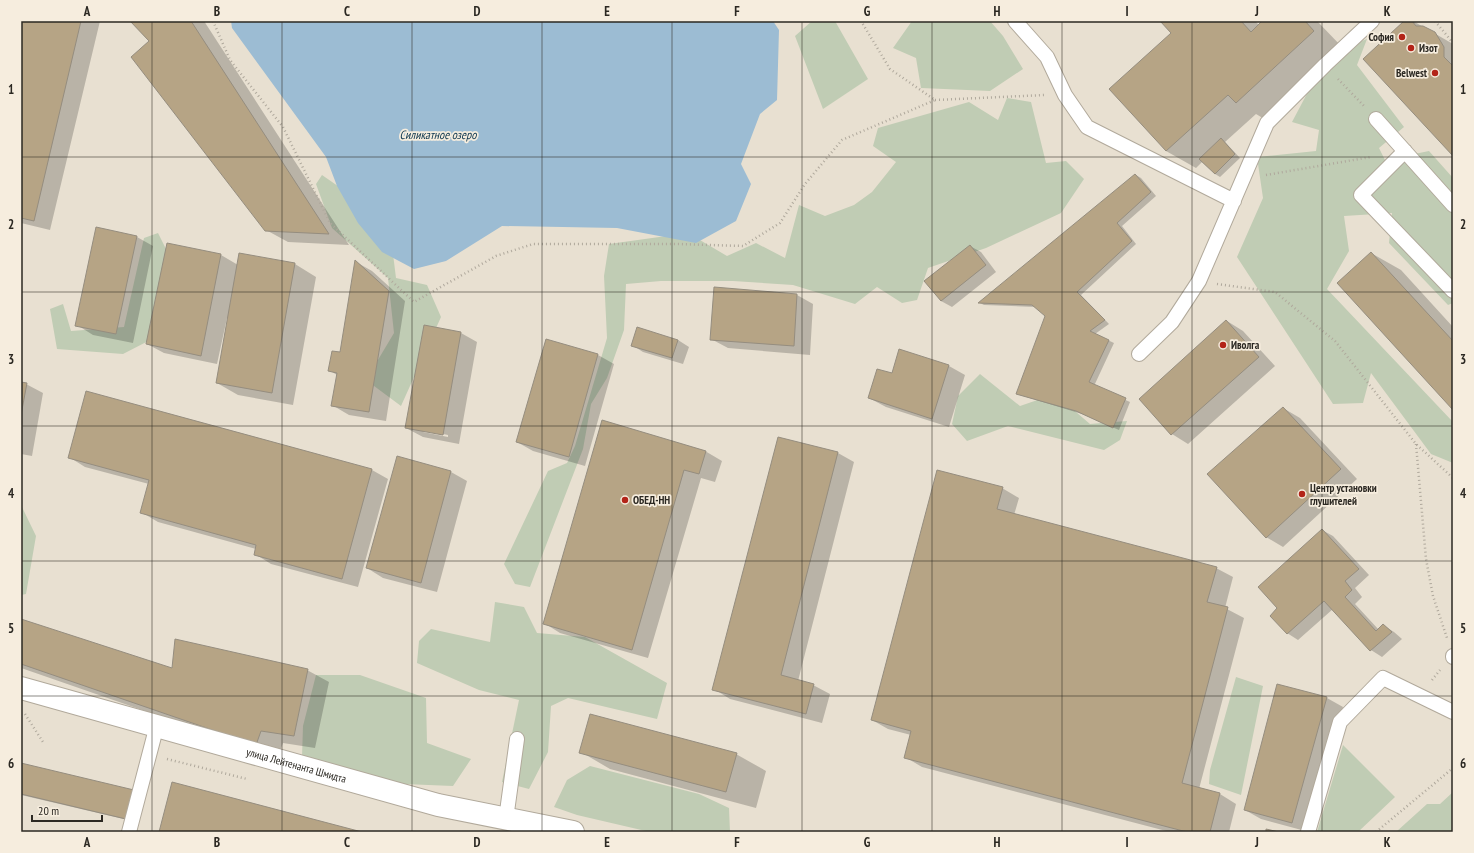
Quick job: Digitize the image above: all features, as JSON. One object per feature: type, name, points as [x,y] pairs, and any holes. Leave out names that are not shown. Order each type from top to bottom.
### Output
[{"type":"street","name":"улица Лейтенанта Шмидта","points":[[21,688],[438,805],[573,832]]},
{"type":"lane","points":[[1015,21],[1046,57],[1065,94],[1087,126],[1234,201]]},
{"type":"lane","points":[[1140,354],[1172,322],[1199,281],[1267,123],[1372,21]]},
{"type":"lane","points":[[1376,119],[1453,204]]},
{"type":"lane","points":[[1405,151],[1361,195],[1453,291]]},
{"type":"lane","points":[[1308,832],[1340,722],[1383,678],[1453,712]]},
{"type":"lane","points":[[129,832],[157,725]]},
{"type":"lane","points":[[506,819],[517,739]]},
{"type":"path","points":[[213,21],[230,60],[283,127],[330,223],[414,302],[496,256],[533,244],[678,244],[743,246],[780,223],[805,184],[842,140],[935,100],[1065,94]]},
{"type":"path","points":[[861,21],[890,68],[935,100]]},
{"type":"path","points":[[1435,21],[1453,43]]},
{"type":"path","points":[[1325,65],[1376,119]]},
{"type":"path","points":[[1243,179],[1405,151]]},
{"type":"path","points":[[1199,281],[1276,292],[1335,341],[1416,444],[1453,478]]},
{"type":"path","points":[[1416,444],[1426,559],[1433,596],[1453,657],[1418,696]]},
{"type":"path","points":[[24,711],[43,742]]},
{"type":"path","points":[[150,754],[247,779]]},
{"type":"path","points":[[1376,832],[1453,768]]},
{"type":"green space","points":[[812,21],[835,21],[868,79],[823,109],[795,36]]},
{"type":"green space","points":[[912,21],[990,21],[1003,36],[1023,69],[990,91],[921,88],[916,58],[893,48]]},
{"type":"green space","points":[[1367,39],[1357,65],[1404,127],[1379,148],[1385,160],[1429,151],[1453,178],[1453,303],[1448,305],[1389,243],[1392,213],[1344,216],[1349,251],[1327,289],[1453,422],[1453,463],[1431,454],[1371,373],[1363,403],[1333,404],[1237,257],[1263,198],[1257,157],[1316,151],[1319,130],[1292,122],[1328,54]]},
{"type":"green space","points":[[1007,98],[1031,102],[1046,163],[1066,161],[1084,179],[1061,213],[986,248],[928,268],[917,300],[902,303],[877,287],[855,304],[793,285],[733,281],[661,281],[626,284],[624,330],[607,378],[591,404],[583,449],[530,587],[515,584],[504,564],[548,471],[567,463],[575,446],[607,338],[604,276],[609,244],[688,233],[727,256],[756,243],[785,258],[799,205],[825,216],[854,205],[872,192],[896,162],[873,146],[878,128],[969,102],[998,120]]},
{"type":"green space","points":[[322,175],[358,200],[392,246],[396,278],[427,285],[441,317],[401,406],[366,380],[394,333],[388,278],[332,228],[316,184]]},
{"type":"green space","points":[[158,233],[171,259],[156,337],[123,354],[57,349],[50,309],[63,304],[71,331],[124,327],[144,238]]},
{"type":"green space","points":[[980,374],[1020,406],[1055,394],[1090,424],[1127,421],[1120,440],[1104,450],[1008,426],[967,441],[952,424],[958,396]]},
{"type":"green space","points":[[21,505],[36,536],[26,594],[21,595]]},
{"type":"green space","points":[[495,602],[524,607],[537,633],[585,637],[667,683],[657,719],[568,698],[551,706],[548,752],[529,789],[502,782],[519,700],[479,690],[417,663],[419,641],[431,629],[490,642]]},
{"type":"green space","points":[[316,675],[360,675],[426,698],[427,743],[471,759],[453,786],[379,783],[302,757],[303,726]]},
{"type":"green space","points":[[1236,677],[1263,686],[1241,795],[1209,784],[1210,770]]},
{"type":"green space","points":[[1343,745],[1395,797],[1358,832],[1317,832]]},
{"type":"green space","points":[[590,766],[699,794],[729,808],[730,832],[650,832],[577,815],[554,807],[567,780]]},
{"type":"green space","points":[[1453,792],[1453,832],[1396,832],[1427,804],[1440,804]]},
{"type":"water","name":"Силикатное озеро","points":[[231,21],[773,21],[779,30],[777,100],[760,114],[741,164],[751,184],[736,221],[696,243],[617,228],[502,226],[446,261],[414,269],[382,252],[358,223],[337,186],[326,157],[232,28]]},
{"type":"building","points":[[21,21],[81,21],[34,221],[21,218]]},
{"type":"building","points":[[130,21],[191,21],[329,234],[265,231],[131,57],[149,41]]},
{"type":"building","points":[[1160,21],[1241,21],[1251,32],[1262,21],[1305,21],[1314,31],[1236,103],[1228,95],[1166,151],[1109,89],[1171,33]]},
{"type":"building","points":[[1404,21],[1412,21],[1416,26],[1423,26],[1435,32],[1444,47],[1444,57],[1453,66],[1453,156],[1363,59]]},
{"type":"building","points":[[1221,138],[1235,154],[1215,174],[1199,159]]},
{"type":"building","points":[[1135,174],[1151,192],[1117,223],[1132,241],[1077,292],[1105,320],[1090,331],[1109,340],[1089,382],[1126,398],[1113,428],[1076,411],[1016,394],[1045,316],[1032,305],[978,303]]},
{"type":"building","points":[[96,227],[137,236],[116,334],[75,326]]},
{"type":"building","points":[[167,243],[221,254],[201,356],[146,344]]},
{"type":"building","points":[[970,245],[986,265],[941,301],[924,281]]},
{"type":"building","points":[[1371,252],[1453,341],[1453,410],[1337,283]]},
{"type":"building","points":[[239,253],[295,263],[272,393],[216,383]]},
{"type":"building","points":[[355,260],[389,291],[369,412],[331,406],[337,373],[328,371],[332,351],[340,352]]},
{"type":"building","points":[[714,287],[797,294],[794,346],[710,340]]},
{"type":"building","points":[[1226,320],[1259,357],[1171,435],[1139,399]]},
{"type":"building","points":[[424,325],[461,332],[443,435],[405,428]]},
{"type":"building","points":[[637,327],[678,340],[672,358],[631,346]]},
{"type":"building","points":[[546,339],[598,354],[569,457],[516,442]]},
{"type":"building","points":[[899,349],[949,365],[932,419],[868,398],[877,369],[892,373]]},
{"type":"building","points":[[21,382],[27,383],[21,415]]},
{"type":"building","points":[[86,391],[372,469],[342,579],[254,555],[256,545],[140,513],[149,480],[68,458]]},
{"type":"building","points":[[1283,407],[1341,469],[1266,538],[1207,474]]},
{"type":"building","points":[[602,420],[706,451],[699,474],[684,470],[632,650],[543,624]]},
{"type":"building","points":[[778,437],[838,452],[781,675],[814,684],[806,714],[712,690]]},
{"type":"building","points":[[397,456],[451,471],[421,583],[366,568]]},
{"type":"building","points":[[937,470],[1003,487],[997,509],[1217,567],[1207,602],[1228,607],[1182,783],[1220,793],[1210,832],[1187,832],[904,758],[911,731],[871,720]]},
{"type":"building","points":[[1322,529],[1359,569],[1345,581],[1352,590],[1345,597],[1376,631],[1383,624],[1392,632],[1370,651],[1324,601],[1287,634],[1270,616],[1277,608],[1258,587]]},
{"type":"building","points":[[21,619],[172,668],[175,639],[308,669],[294,736],[261,731],[256,745],[21,664]]},
{"type":"building","points":[[1277,684],[1327,697],[1292,823],[1244,810]]},
{"type":"building","points":[[590,714],[737,753],[726,792],[579,753]]},
{"type":"building","points":[[21,763],[134,790],[126,819],[21,794]]},
{"type":"building","points":[[172,782],[362,832],[159,832]]},
{"type":"building","points":[[1266,829],[1279,832],[1266,832]]},
{"type":"place","name":"София","points":[[1402,37]]},
{"type":"place","name":"Изот","points":[[1411,48]]},
{"type":"place","name":"Belwest","points":[[1435,73]]},
{"type":"place","name":"Иволга","points":[[1223,345]]},
{"type":"place","name":"Центр установки глушителей","points":[[1302,494]]},
{"type":"place","name":"ОБЕД-НН","points":[[625,500]]}]
